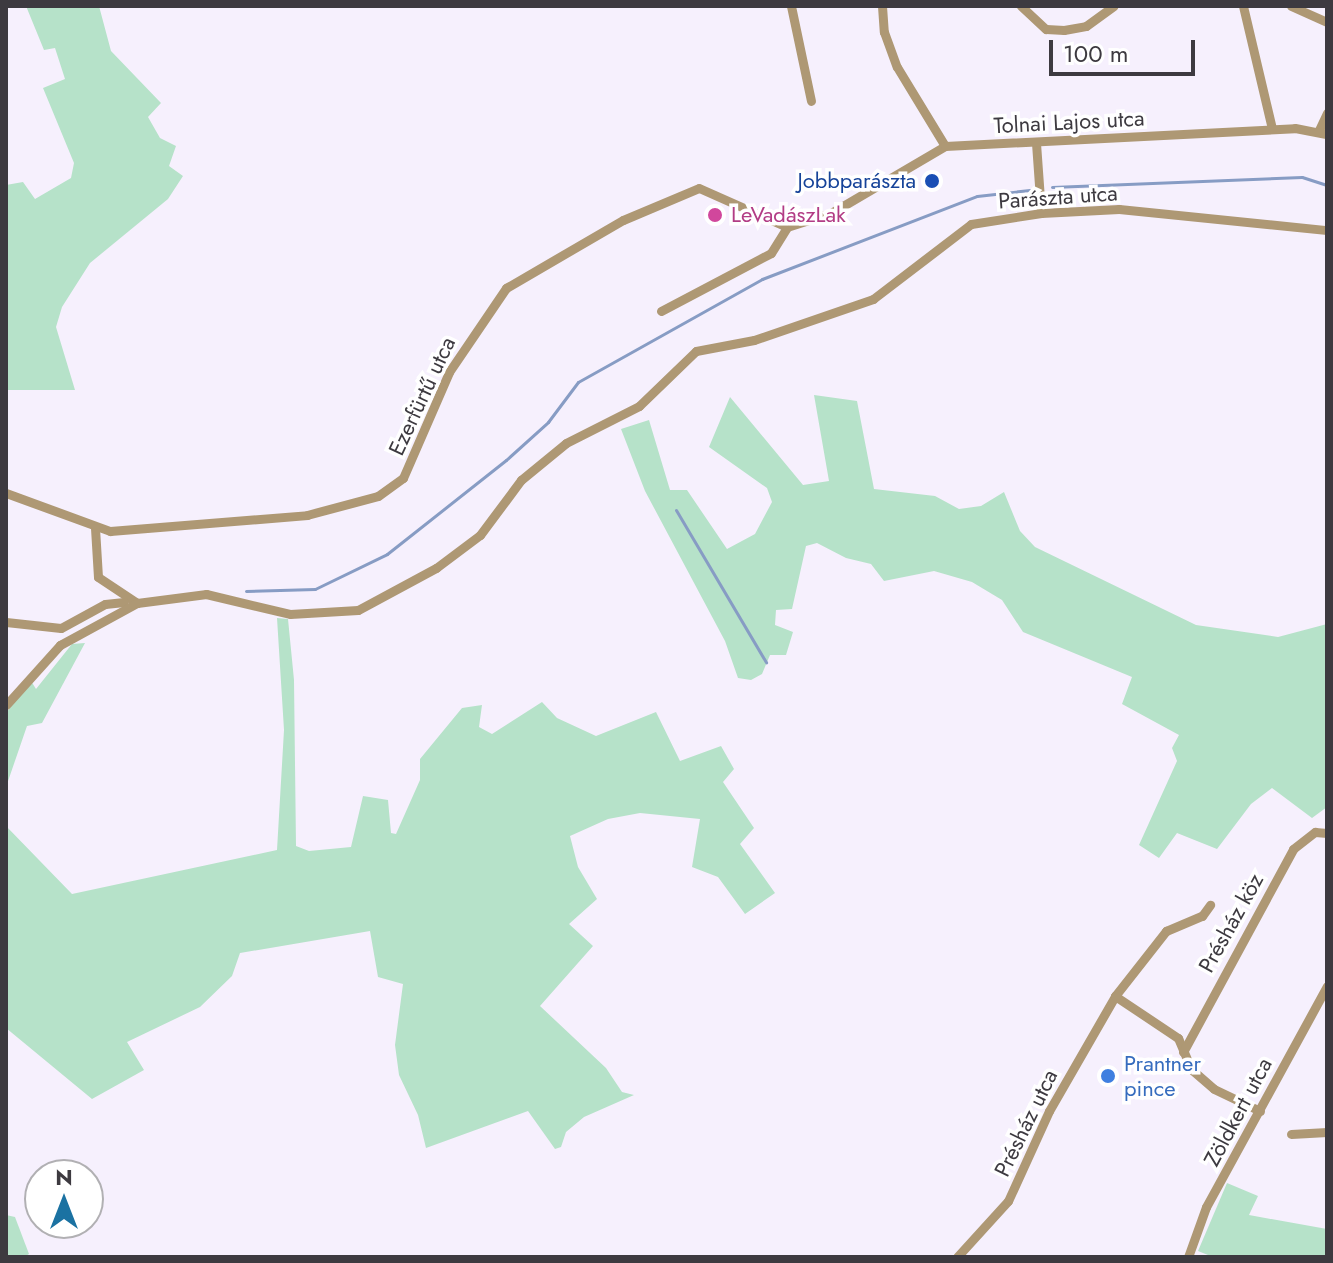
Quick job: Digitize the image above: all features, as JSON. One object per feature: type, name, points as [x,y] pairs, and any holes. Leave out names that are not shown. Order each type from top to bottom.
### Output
[{"type":"street","points":[[791,6],[811,101]]},
{"type":"street","points":[[882,6],[884,32],[897,67],[945,146]]},
{"type":"street","points":[[1021,6],[1046,29],[1064,30],[1086,26],[1114,6]]},
{"type":"street","points":[[1243,6],[1272,129]]},
{"type":"street","points":[[1291,6],[1327,22]]},
{"type":"street","points":[[1323,132],[1327,113]]},
{"type":"street","name":"Tolnai Lajos utca","points":[[787,227],[831,213],[945,146],[1272,129],[1323,132]]},
{"type":"street","points":[[1036,143],[1041,213]]},
{"type":"street","name":"Ezerfürtű utca","points":[[6,493],[95,528],[228,524],[307,515],[378,496],[403,478],[458,356],[506,288],[623,220],[699,188],[787,227]]},
{"type":"street","name":"Parászta utca","points":[[137,603],[206,594],[290,614],[358,610],[436,568],[480,535],[521,480],[566,443],[639,406],[696,351],[754,340],[873,299],[971,224],[1041,213],[1119,209],[1327,230]]},
{"type":"street","points":[[661,311],[771,253],[787,227]]},
{"type":"street","points":[[6,705],[60,645],[137,603],[98,577],[95,528]]},
{"type":"street","points":[[6,622],[61,628],[105,604],[124,602]]},
{"type":"street","name":"Présház köz","points":[[1183,1052],[1293,849],[1315,832],[1327,833]]},
{"type":"street","name":"Présház utca","points":[[957,1257],[1008,1201],[1056,1098],[1115,996],[1166,931],[1202,916],[1210,905]]},
{"type":"street","name":"Zöldkert utca","points":[[1188,1257],[1206,1207],[1327,986]]},
{"type":"street","points":[[1115,996],[1178,1038],[1191,1069],[1214,1089],[1260,1111]]},
{"type":"street","points":[[1291,1134],[1327,1132]]},
{"type":"green space","points":[[26,6],[99,6],[111,51],[161,103],[148,117],[160,138],[176,146],[169,166],[183,176],[168,199],[90,263],[62,307],[56,327],[75,390],[6,390],[6,185],[23,182],[35,199],[71,178],[74,163],[43,88],[65,79],[55,48],[44,50]]},
{"type":"green space","points":[[814,395],[857,401],[874,489],[935,496],[959,509],[981,506],[1004,492],[1020,531],[1035,547],[1196,625],[1278,637],[1327,624],[1327,807],[1312,818],[1272,788],[1251,804],[1217,849],[1177,833],[1159,858],[1139,845],[1177,761],[1172,748],[1179,735],[1122,704],[1132,677],[1023,632],[1002,600],[972,582],[934,571],[884,581],[871,564],[846,558],[817,543],[806,546],[792,609],[776,610],[775,625],[793,632],[786,655],[770,655],[762,674],[751,680],[738,678],[725,641],[645,491],[621,429],[649,420],[670,490],[687,490],[727,549],[755,534],[772,502],[767,488],[709,447],[730,397],[803,485],[829,481]]},
{"type":"green space","points":[[277,618],[288,619],[294,680],[296,846],[309,851],[351,847],[363,796],[388,800],[391,833],[396,834],[420,780],[420,759],[462,708],[482,705],[479,727],[492,734],[542,702],[557,718],[596,736],[656,712],[680,761],[721,746],[734,769],[723,782],[754,828],[740,844],[775,893],[745,914],[718,877],[692,867],[700,819],[640,813],[608,819],[570,836],[578,867],[597,899],[569,924],[593,946],[540,1006],[606,1068],[622,1092],[634,1095],[584,1117],[566,1132],[561,1147],[555,1149],[528,1111],[426,1148],[418,1115],[399,1075],[395,1045],[403,984],[378,977],[370,931],[240,953],[232,976],[200,1007],[127,1042],[144,1070],[92,1099],[6,1028],[6,826],[72,894],[277,850],[284,730]]},
{"type":"green space","points":[[85,643],[42,723],[27,726],[6,787],[6,713],[31,681],[36,689],[72,644]]},
{"type":"green space","points":[[1227,1183],[1258,1196],[1249,1215],[1327,1229],[1327,1257],[1213,1257],[1198,1251]]},
{"type":"green space","points":[[6,1215],[15,1217],[29,1254],[24,1257],[6,1257]]},
{"type":"waterway","points":[[1052,187],[1302,177],[1327,185]]},
{"type":"waterway","points":[[246,591],[315,589],[387,554],[506,460],[548,422],[578,382],[762,279],[977,196],[1030,190]]},
{"type":"waterway","points":[[676,510],[766,662]]},
{"type":"place","name":"Jobbparászta","points":[[932,181]]},
{"type":"place","name":"LeVadászLak","points":[[715,215]]},
{"type":"place","name":"Prantner pince","points":[[1108,1076]]}]
